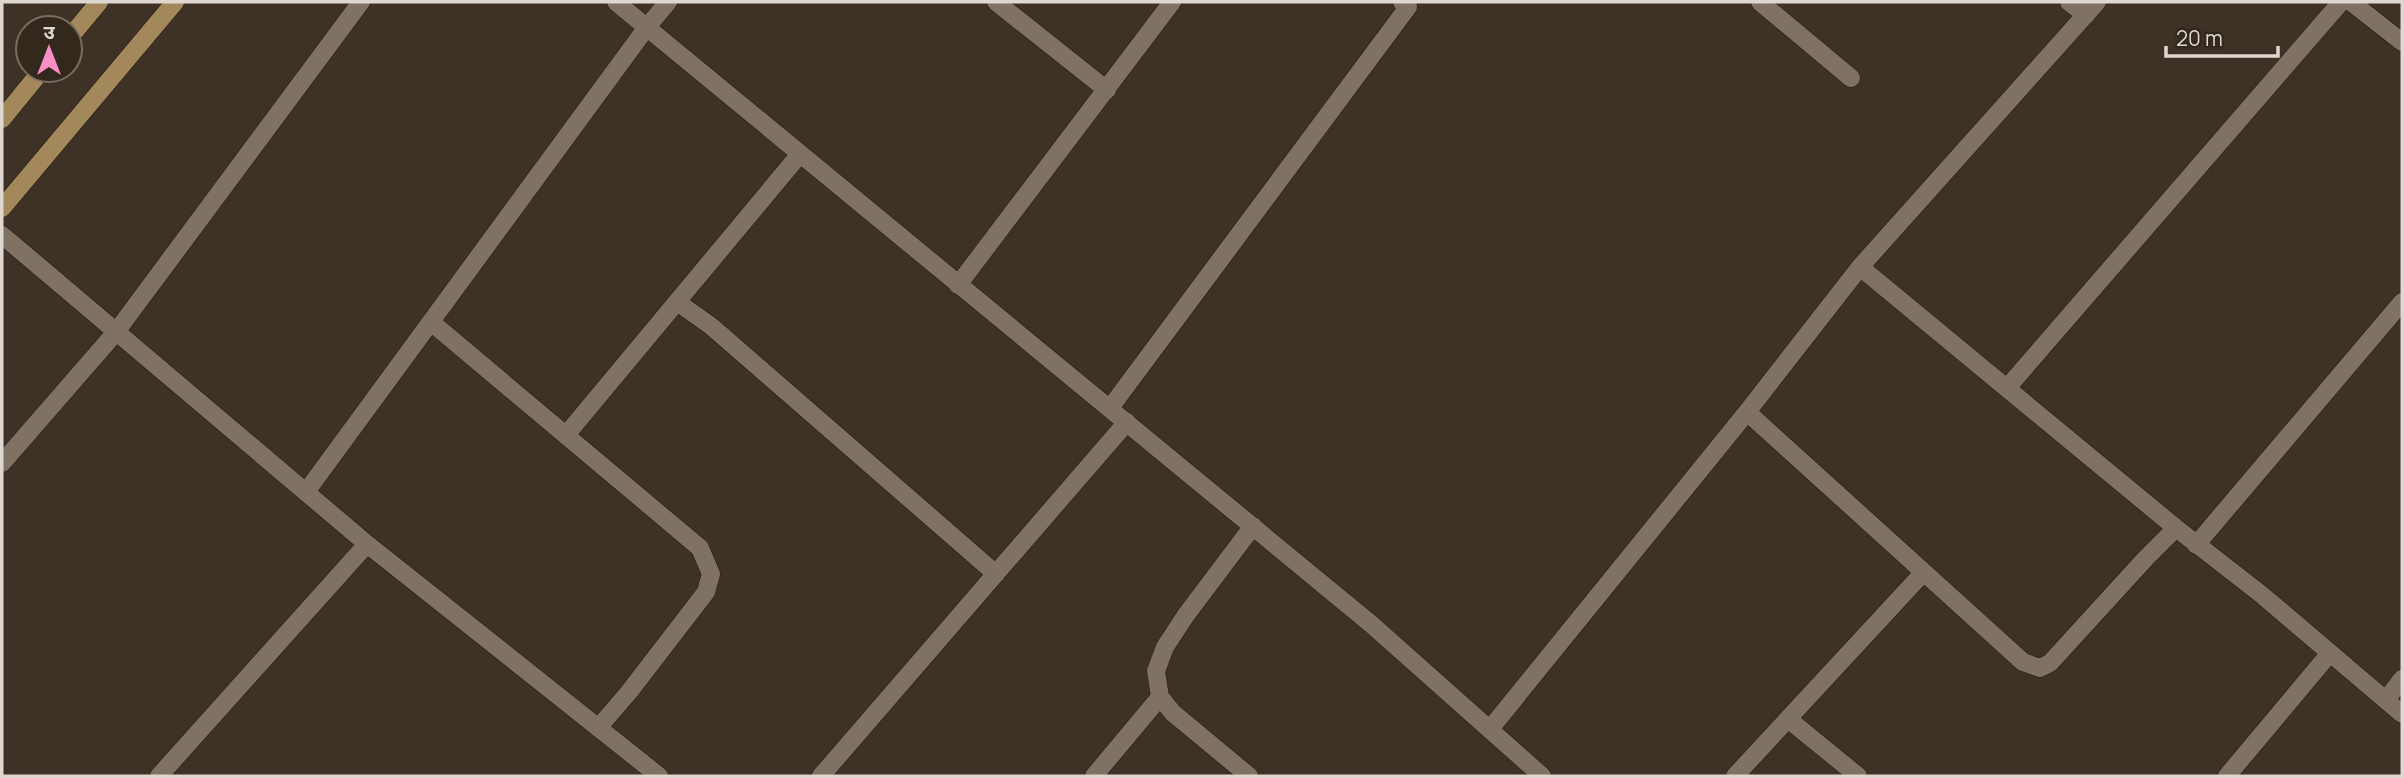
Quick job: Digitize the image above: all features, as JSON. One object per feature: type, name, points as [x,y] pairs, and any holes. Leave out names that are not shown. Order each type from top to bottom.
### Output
[{"type":"main road","points":[[84,20],[99,2]]},
{"type":"main road","points":[[2,208],[175,2]]},
{"type":"main road","points":[[4,111],[29,84]]},
{"type":"street","points":[[2,463],[116,332],[360,2]]},
{"type":"street","points":[[616,2],[1371,624],[1542,776]]},
{"type":"street","points":[[306,492],[668,2]]},
{"type":"street","points":[[996,2],[1107,90]]},
{"type":"street","points":[[958,285],[1172,2]]},
{"type":"street","points":[[1759,2],[1851,78]]},
{"type":"street","points":[[1490,729],[1747,412],[1860,267],[2091,8],[2069,2]]},
{"type":"street","points":[[2007,388],[2341,2]]},
{"type":"street","points":[[2351,2],[2402,42]]},
{"type":"street","points":[[1110,408],[1408,4]]},
{"type":"street","points":[[566,435],[800,154]]},
{"type":"street","points":[[2,235],[367,544],[659,776]]},
{"type":"street","points":[[1860,267],[2196,545],[2262,595],[2402,714]]},
{"type":"street","points":[[677,302],[710,326],[996,574]]},
{"type":"street","points":[[2196,545],[2402,302]]},
{"type":"street","points":[[431,322],[700,548],[710,574],[706,592],[598,728]]},
{"type":"street","points":[[1747,412],[2023,662],[2040,668],[2050,663],[2176,528]]},
{"type":"street","points":[[821,776],[1127,422]]},
{"type":"street","points":[[1249,776],[1173,713],[1160,697],[1156,671],[1165,647],[1186,615],[1253,526]]},
{"type":"street","points":[[159,776],[367,544]]},
{"type":"street","points":[[1735,776],[1923,573]]},
{"type":"street","points":[[2227,776],[2330,653]]},
{"type":"street","points":[[2386,700],[2402,679]]},
{"type":"street","points":[[1094,776],[1160,697]]},
{"type":"street","points":[[1788,719],[1858,776]]}]
